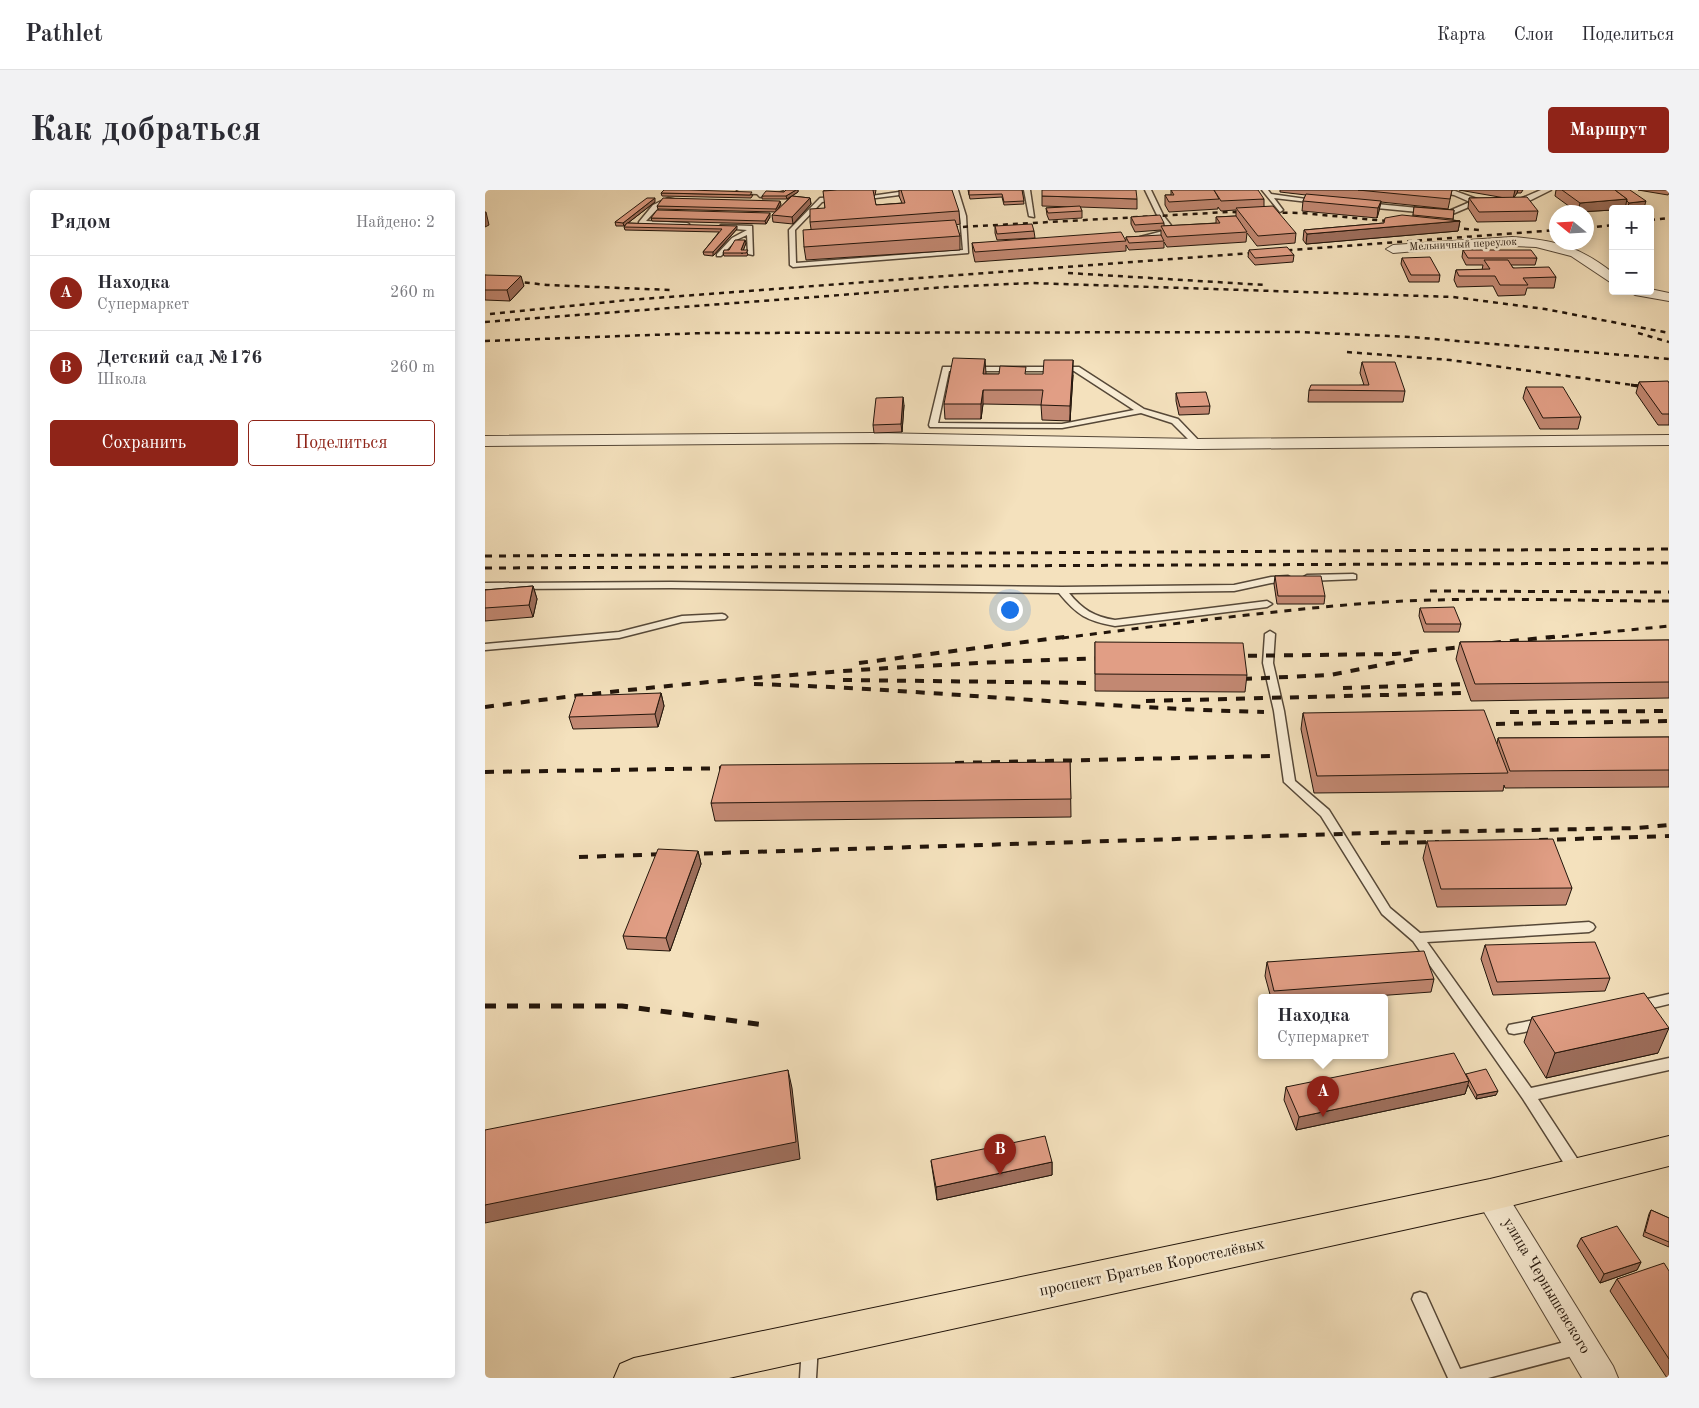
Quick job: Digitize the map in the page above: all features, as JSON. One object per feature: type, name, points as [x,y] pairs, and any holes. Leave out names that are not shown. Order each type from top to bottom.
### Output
[{"type":"main road","name":"проспект Братьев Коростелёвых","points":[[634,1378],[809,1360],[1669,1151]]},
{"type":"street","name":"Мельничный переулок","points":[[1393,249],[1491,242],[1536,243],[1562,247],[1577,253],[1609,277]]},
{"type":"street","points":[[1654,294],[1669,297]]},
{"type":"street","points":[[485,441],[873,438],[1198,444],[1669,440]]},
{"type":"street","name":"улица Чернышевского","points":[[1491,1195],[1601,1378]]},
{"type":"lane","points":[[764,202],[756,202],[760,196],[780,190]]},
{"type":"lane","points":[[847,199],[820,200],[792,230],[793,265],[966,252],[963,216],[955,190]]},
{"type":"lane","points":[[1027,190],[1032,216]]},
{"type":"lane","points":[[1148,190],[1160,216],[1170,228]]},
{"type":"lane","points":[[1265,190],[1279,210]]},
{"type":"lane","points":[[1427,190],[1455,194],[1475,202],[1492,202]]},
{"type":"lane","points":[[1509,202],[1526,202],[1543,191],[1548,190]]},
{"type":"lane","points":[[733,192],[767,193]]},
{"type":"lane","points":[[856,198],[918,192]]},
{"type":"lane","points":[[883,194],[886,205]]},
{"type":"lane","points":[[1270,196],[1327,202]]},
{"type":"lane","points":[[683,200],[665,200],[658,203],[641,223],[691,225]]},
{"type":"lane","points":[[1355,204],[1450,212],[1475,202]]},
{"type":"lane","points":[[651,212],[660,212]]},
{"type":"lane","points":[[711,226],[750,227],[751,254]]},
{"type":"lane","points":[[1137,237],[1155,236],[1165,233],[1170,228],[1179,228]]},
{"type":"lane","points":[[719,255],[734,239],[750,231]]},
{"type":"lane","points":[[1141,411],[1062,426],[933,425],[946,369],[1076,370],[1141,411],[1175,421],[1198,444]]},
{"type":"lane","points":[[485,586],[671,585],[1062,590],[1234,588],[1271,580],[1353,577]]},
{"type":"lane","points":[[1062,590],[1075,608],[1093,620],[1115,623],[1267,604]]},
{"type":"lane","points":[[485,647],[619,635],[682,619],[722,617]]},
{"type":"lane","points":[[1270,634],[1268,663],[1279,711],[1290,782],[1325,813],[1386,911],[1417,938],[1528,1095],[1578,1173]]},
{"type":"lane","points":[[1417,938],[1589,926]]},
{"type":"lane","points":[[1658,1019],[1643,1005],[1669,999]]},
{"type":"lane","points":[[1514,1028],[1562,1020]]},
{"type":"lane","points":[[1528,1095],[1669,1064]]},
{"type":"lane","points":[[1420,1299],[1457,1378],[1582,1346]]},
{"type":"building","points":[[664,190],[752,192],[750,195],[661,193]]},
{"type":"building","points":[[786,190],[796,190],[786,196],[762,196],[766,191],[784,192]]},
{"type":"building","points":[[873,190],[876,205],[905,203],[901,190],[952,190],[959,211],[810,222],[810,209],[825,208],[823,191]]},
{"type":"building","points":[[969,190],[1022,190],[1024,201],[1004,202],[1002,194],[969,195]]},
{"type":"building","points":[[1042,190],[1136,190],[1137,199],[1042,196]]},
{"type":"building","points":[[1171,190],[1214,190],[1219,199],[1169,202],[1165,195],[1174,195]]},
{"type":"building","points":[[1214,190],[1258,190],[1264,199],[1221,201]]},
{"type":"building","points":[[1358,190],[1452,190],[1450,199]]},
{"type":"building","points":[[1562,190],[1615,190],[1627,199],[1580,203]]},
{"type":"building","points":[[1615,190],[1630,190],[1646,201],[1629,203],[1627,199]]},
{"type":"building","points":[[1306,194],[1381,201],[1378,208],[1303,201]]},
{"type":"building","points":[[792,196],[810,198],[792,217],[772,215]]},
{"type":"building","points":[[1527,197],[1538,211],[1479,212],[1469,198]]},
{"type":"building","points":[[647,198],[655,198],[623,223],[615,222]]},
{"type":"building","points":[[663,198],[780,201],[776,209],[657,206]]},
{"type":"building","points":[[1080,206],[1082,211],[1048,213],[1046,208]]},
{"type":"building","points":[[1273,206],[1296,233],[1258,236],[1236,208]]},
{"type":"building","points":[[1414,207],[1454,210],[1453,219],[1413,215]]},
{"type":"building","points":[[657,210],[770,213],[765,221],[651,218]]},
{"type":"building","points":[[1160,215],[1164,223],[1135,225],[1131,217]]},
{"type":"building","points":[[1402,215],[1460,221],[1307,234],[1304,230],[1384,223],[1385,218]]},
{"type":"building","points":[[1236,216],[1247,232],[1167,237],[1161,226],[1220,223],[1216,217]]},
{"type":"building","points":[[955,220],[960,236],[804,247],[803,230]]},
{"type":"building","points":[[627,223],[737,226],[713,252],[703,252],[722,229],[624,227]]},
{"type":"building","points":[[1032,224],[1034,231],[997,234],[995,226]]},
{"type":"building","points":[[1121,232],[1126,241],[975,252],[972,243]]},
{"type":"building","points":[[1161,235],[1164,241],[1129,243],[1126,237]]},
{"type":"building","points":[[735,240],[745,240],[741,250],[748,250],[746,253],[723,253],[724,250],[729,250]]},
{"type":"building","points":[[1287,247],[1294,255],[1255,258],[1249,250]]},
{"type":"building","points":[[1463,250],[1531,250],[1537,258],[1468,258]]},
{"type":"building","points":[[1430,257],[1440,275],[1411,275],[1402,258]]},
{"type":"building","points":[[1484,260],[1508,260],[1513,268],[1549,267],[1556,277],[1523,278],[1528,285],[1500,285],[1495,276],[1459,276],[1456,270],[1490,269]]},
{"type":"building","points":[[485,275],[521,276],[507,290],[485,290]]},
{"type":"building","points":[[953,358],[985,359],[983,374],[999,374],[1000,366],[1026,367],[1025,374],[1043,374],[1044,360],[1073,360],[1070,406],[1041,405],[1043,390],[983,390],[981,404],[944,404]]},
{"type":"building","points":[[1362,362],[1395,362],[1405,391],[1309,390],[1311,385],[1369,385]]},
{"type":"building","points":[[1668,381],[1669,414],[1662,414],[1639,382]]},
{"type":"building","points":[[1526,387],[1563,387],[1581,417],[1543,418]]},
{"type":"building","points":[[1206,392],[1210,406],[1180,407],[1176,393]]},
{"type":"building","points":[[903,397],[901,424],[873,425],[876,398]]},
{"type":"building","points":[[1275,576],[1321,576],[1325,596],[1278,596]]},
{"type":"building","points":[[533,586],[529,605],[485,608],[485,590]]},
{"type":"building","points":[[1454,607],[1461,624],[1426,624],[1420,608]]},
{"type":"building","points":[[1669,640],[1669,682],[1475,684],[1460,642]]},
{"type":"building","points":[[1095,642],[1243,643],[1247,675],[1095,674]]},
{"type":"building","points":[[661,693],[655,714],[569,717],[576,696]]},
{"type":"building","points":[[1484,710],[1508,773],[1317,776],[1303,713]]},
{"type":"building","points":[[1669,737],[1669,770],[1510,771],[1498,738]]},
{"type":"building","points":[[1070,762],[1071,799],[711,803],[721,765]]},
{"type":"building","points":[[1553,839],[1572,888],[1441,889],[1427,841]]},
{"type":"building","points":[[658,849],[698,851],[666,938],[623,936]]},
{"type":"building","points":[[1595,942],[1610,978],[1497,982],[1485,945]]},
{"type":"building","points":[[1424,951],[1434,979],[1274,991],[1267,962]]},
{"type":"building","points":[[1644,993],[1669,1028],[1555,1053],[1532,1017]]},
{"type":"building","points":[[1454,1053],[1469,1081],[1299,1117],[1286,1087]]},
{"type":"building","points":[[1486,1069],[1498,1091],[1477,1095],[1466,1074]]},
{"type":"building","points":[[788,1070],[796,1142],[485,1205],[485,1130]]},
{"type":"building","points":[[1045,1136],[1052,1162],[936,1187],[931,1160]]},
{"type":"building","points":[[1651,1210],[1669,1218],[1669,1242],[1645,1232]]},
{"type":"building","points":[[1617,1226],[1641,1262],[1604,1274],[1581,1238]]},
{"type":"building","points":[[1664,1263],[1669,1271],[1669,1359],[1617,1279]]},
{"type":"railway","points":[[943,228],[1228,212],[1302,213],[1397,222]]},
{"type":"railway","points":[[1654,220],[1669,218]]},
{"type":"railway","points":[[1594,227],[1609,225]]},
{"type":"railway","points":[[1444,227],[1479,230]]},
{"type":"railway","points":[[490,314],[628,300],[1549,231]]},
{"type":"railway","points":[[1068,273],[1265,285]]},
{"type":"railway","points":[[485,278],[547,285],[671,290]]},
{"type":"railway","points":[[485,322],[946,287],[1032,283],[1453,297],[1545,309],[1669,333]]},
{"type":"railway","points":[[485,341],[705,333],[1298,332],[1411,337],[1669,359]]},
{"type":"railway","points":[[1638,333],[1669,342]]},
{"type":"railway","points":[[1347,352],[1450,360],[1640,386]]},
{"type":"railway","points":[[1631,385],[1669,390]]},
{"type":"railway","points":[[485,556],[1669,549]]},
{"type":"railway","points":[[485,568],[1669,563]]},
{"type":"railway","points":[[1430,591],[1669,592]]},
{"type":"railway","points":[[1062,638],[1254,614],[1370,603],[1482,599],[1669,601]]},
{"type":"railway","points":[[1548,638],[1669,626]]},
{"type":"railway","points":[[859,663],[1072,636]]},
{"type":"railway","points":[[1492,643],[1561,636]]},
{"type":"railway","points":[[1230,656],[1395,654],[1472,646]]},
{"type":"railway","points":[[485,707],[718,681],[952,664],[1108,658]]},
{"type":"railway","points":[[1243,679],[1330,675],[1417,658]]},
{"type":"railway","points":[[843,680],[1095,683]]},
{"type":"railway","points":[[754,684],[818,686],[1137,707],[1264,712]]},
{"type":"railway","points":[[1343,688],[1465,684]]},
{"type":"railway","points":[[1146,701],[1464,693]]},
{"type":"railway","points":[[1510,712],[1669,711]]},
{"type":"railway","points":[[1496,724],[1669,721]]},
{"type":"railway","points":[[955,763],[1271,756]]},
{"type":"railway","points":[[485,772],[735,768]]},
{"type":"railway","points":[[686,854],[1372,833],[1638,828],[1669,825]]},
{"type":"railway","points":[[1539,840],[1669,836]]},
{"type":"railway","points":[[1381,843],[1439,842]]},
{"type":"railway","points":[[579,857],[669,854]]},
{"type":"railway","points":[[485,1006],[622,1006],[765,1025]]},
{"type":"place","name":"Находка","points":[[1323,1117]]},
{"type":"place","name":"Детский сад №176","points":[[1000,1175]]}]
